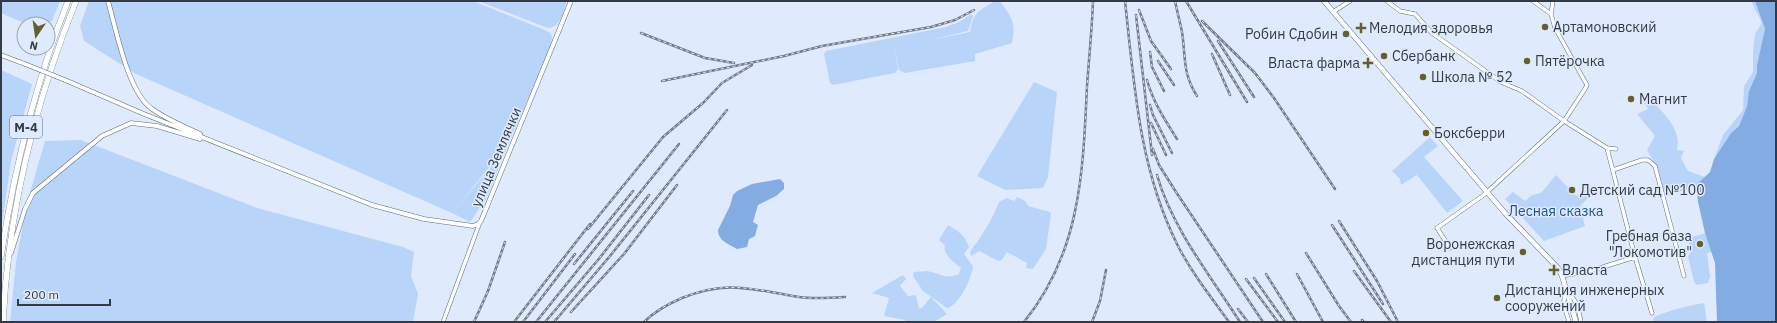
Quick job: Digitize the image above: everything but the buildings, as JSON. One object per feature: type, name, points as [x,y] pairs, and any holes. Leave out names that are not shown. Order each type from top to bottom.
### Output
[{"type":"highway","name":"М-4","points":[[1,257],[10,203],[26,127],[42,72],[68,1]]},
{"type":"highway","name":"М-4","points":[[2,322],[16,204],[33,128],[57,50],[76,1]]},
{"type":"main road","points":[[1324,1],[1487,192],[1558,268],[1562,276],[1576,322]]},
{"type":"street","points":[[108,1],[131,80],[140,97],[150,108],[167,118],[231,149]]},
{"type":"street","name":"улица Землячки","points":[[443,322],[481,221],[571,1]]},
{"type":"street","points":[[1333,12],[1350,1]]},
{"type":"street","points":[[1388,1],[1400,11],[1415,14],[1432,32],[1501,82],[1522,91],[1607,148],[1616,148]]},
{"type":"street","points":[[1533,1],[1551,14]]},
{"type":"street","points":[[1450,248],[1437,228],[1487,192],[1564,120],[1587,85],[1555,28],[1551,14],[1553,1]]},
{"type":"street","points":[[1,55],[351,198],[386,210],[424,219],[465,226],[475,225],[481,221]]},
{"type":"street","points":[[8,263],[25,209],[33,193],[102,136],[117,128],[131,123],[150,124],[231,149]]},
{"type":"street","points":[[1607,148],[1635,257],[1652,312]]},
{"type":"street","points":[[1613,170],[1642,160],[1648,160],[1655,166],[1684,276]]},
{"type":"street","points":[[1562,276],[1590,271],[1635,257]]},
{"type":"street","points":[[1569,322],[1564,301],[1564,296],[1567,293],[1571,295],[1575,301],[1581,322]]},
{"type":"green space","points":[[1,1],[60,1],[54,16],[16,16],[16,19],[1,13]]},
{"type":"green space","points":[[89,1],[473,1],[547,31],[551,34],[552,38],[549,51],[505,152],[494,161],[452,213],[136,74],[84,41],[80,26]]},
{"type":"green space","points":[[478,1],[567,1],[559,22],[548,28]]},
{"type":"green space","points":[[995,1],[1000,1],[1012,20],[1014,30],[1012,43],[975,54],[975,61],[905,73],[899,70],[894,47],[898,69],[895,73],[833,85],[830,83],[824,54],[826,51],[946,27],[959,22],[971,14],[973,16],[968,31],[930,40],[970,32],[977,13]]},
{"type":"green space","points":[[1751,1],[1755,1],[1765,29],[1757,65],[1757,73],[1749,91],[1747,106],[1739,126],[1731,133],[1714,159],[1723,135],[1743,110],[1744,86],[1753,72],[1755,34],[1762,23]]},
{"type":"green space","points":[[1,70],[32,84],[11,161],[1,231]]},
{"type":"green space","points":[[1034,82],[1057,92],[1048,177],[1043,188],[1005,190],[977,176]]},
{"type":"green space","points":[[1646,93],[1673,126],[1678,142],[1677,150],[1684,151],[1681,158],[1688,171],[1705,177],[1696,186],[1664,196],[1652,159],[1647,150],[1655,136],[1637,114],[1648,109],[1642,98]]},
{"type":"green space","points":[[1430,137],[1438,146],[1424,157],[1463,201],[1447,213],[1417,175],[1401,185],[1400,179],[1392,171]]},
{"type":"green space","points":[[81,140],[257,208],[403,247],[414,252],[411,276],[418,294],[413,322],[10,322],[16,262],[27,203],[45,141]]},
{"type":"green space","points":[[495,162],[500,164],[486,199],[470,222],[452,213]]},
{"type":"green space","name":"Лесная сказка","points":[[1556,175],[1576,196],[1591,187],[1594,192],[1580,206],[1585,226],[1544,241],[1505,199],[1513,192],[1525,201],[1532,195],[1541,193]]},
{"type":"green space","points":[[1017,197],[1025,201],[1028,206],[1050,212],[1051,214],[1046,249],[1033,269],[1026,268],[1027,263],[1007,252],[1002,260],[998,261],[979,251],[971,256],[970,252],[993,216],[999,202],[1007,198],[1014,201]]},
{"type":"green space","points":[[948,225],[966,240],[969,247],[964,254],[973,266],[968,283],[961,296],[952,306],[947,308],[923,291],[913,276],[914,272],[925,271],[943,276],[954,276],[959,274],[961,268],[947,255],[945,252],[945,245],[939,240]]},
{"type":"green space","points":[[1706,233],[1712,252],[1707,253],[1710,276],[1708,283],[1697,285],[1694,282],[1688,256],[1691,252],[1688,238]]},
{"type":"green space","points":[[903,275],[906,279],[900,286],[908,296],[916,295],[919,309],[922,308],[931,297],[947,314],[934,322],[905,322],[905,320],[884,316],[889,298],[872,293]]},
{"type":"green space","points":[[1704,303],[1707,322],[1653,322],[1654,317],[1679,308]]},
{"type":"shaded area","points":[[1755,1],[1776,1],[1776,322],[1717,322],[1715,263],[1705,233],[1696,185],[1710,172],[1714,159],[1731,133],[1739,126],[1747,106],[1749,91],[1757,73],[1757,65],[1765,29]]},
{"type":"shaded area","points":[[780,179],[784,183],[784,189],[776,196],[758,205],[753,222],[758,225],[755,236],[749,239],[747,247],[737,249],[722,240],[718,234],[718,230],[730,206],[733,195],[737,191],[752,184]]},
{"type":"railway","points":[[1024,322],[1043,295],[1057,268],[1068,239],[1075,210],[1083,149],[1093,1]]},
{"type":"railway","points":[[1125,1],[1135,94],[1146,155],[1154,186],[1164,215],[1188,264],[1229,322]]},
{"type":"railway","points":[[1175,1],[1182,32],[1185,65],[1189,80],[1197,96]]},
{"type":"railway","points":[[1186,1],[1247,102]]},
{"type":"railway","points":[[662,81],[784,56],[822,46],[931,27],[955,20],[974,10]]},
{"type":"railway","points":[[1139,10],[1151,41],[1171,69]]},
{"type":"railway","points":[[1136,15],[1152,155]]},
{"type":"railway","points":[[1202,21],[1255,73],[1274,98],[1335,189]]},
{"type":"railway","points":[[641,33],[705,58],[734,63]]},
{"type":"railway","points":[[1218,41],[1254,97]]},
{"type":"railway","points":[[1150,52],[1152,67],[1164,91]]},
{"type":"railway","points":[[1212,54],[1230,95]]},
{"type":"railway","points":[[1158,61],[1174,85]]},
{"type":"railway","points":[[588,229],[663,137],[703,103],[722,83],[752,65]]},
{"type":"railway","points":[[1147,80],[1156,103],[1177,139]]},
{"type":"railway","points":[[1150,105],[1153,115],[1172,153]]},
{"type":"railway","points":[[554,322],[610,256],[727,110]]},
{"type":"railway","points":[[1151,123],[1166,155]]},
{"type":"railway","points":[[536,322],[679,144]]},
{"type":"railway","points":[[1153,149],[1159,165],[1176,192],[1263,322]]},
{"type":"railway","points":[[1157,175],[1163,194],[1182,232],[1240,322]]},
{"type":"railway","points":[[571,312],[624,254],[677,185]]},
{"type":"railway","points":[[574,264],[633,191]]},
{"type":"railway","points":[[545,322],[598,260],[649,195]]},
{"type":"railway","points":[[1339,221],[1377,281],[1398,322]]},
{"type":"railway","points":[[514,322],[590,224]]},
{"type":"railway","points":[[1332,225],[1383,304]]},
{"type":"railway","points":[[474,322],[488,291],[505,242]]},
{"type":"railway","points":[[1306,253],[1339,306],[1351,322]]},
{"type":"railway","points":[[523,322],[575,254]]},
{"type":"railway","points":[[1092,322],[1100,301],[1106,270]]},
{"type":"railway","points":[[1354,271],[1391,322]]},
{"type":"railway","points":[[1266,274],[1296,322]]},
{"type":"railway","points":[[1297,274],[1323,322]]},
{"type":"railway","points":[[1254,278],[1285,322]]},
{"type":"railway","points":[[1246,279],[1278,322]]},
{"type":"railway","points":[[644,322],[657,311],[682,298],[698,292],[727,287],[754,289],[810,298],[845,297]]},
{"type":"railway","points":[[1238,309],[1248,322]]},
{"type":"place","name":"Артамоновский","points":[[1545,27]]},
{"type":"place","name":"Мелодия здоровья","points":[[1361,28]]},
{"type":"place","name":"Робин Сдобин","points":[[1346,34]]},
{"type":"place","name":"Сбербанк","points":[[1384,56]]},
{"type":"place","name":"Пятёрочка","points":[[1527,61]]},
{"type":"place","name":"Власта фарма","points":[[1368,63]]},
{"type":"place","name":"Школа № 52","points":[[1423,77]]},
{"type":"place","name":"Магнит","points":[[1631,99]]},
{"type":"place","name":"Боксберри","points":[[1426,133]]},
{"type":"place","name":"Детский сад №100","points":[[1572,190]]},
{"type":"place","name":"Гребная база \"Локомотив\"","points":[[1700,244]]},
{"type":"place","name":"Воронежская дистанция пути","points":[[1523,252]]},
{"type":"place","name":"Власта","points":[[1554,270]]},
{"type":"place","name":"Дистанция инженерных сооружений","points":[[1497,298]]}]
